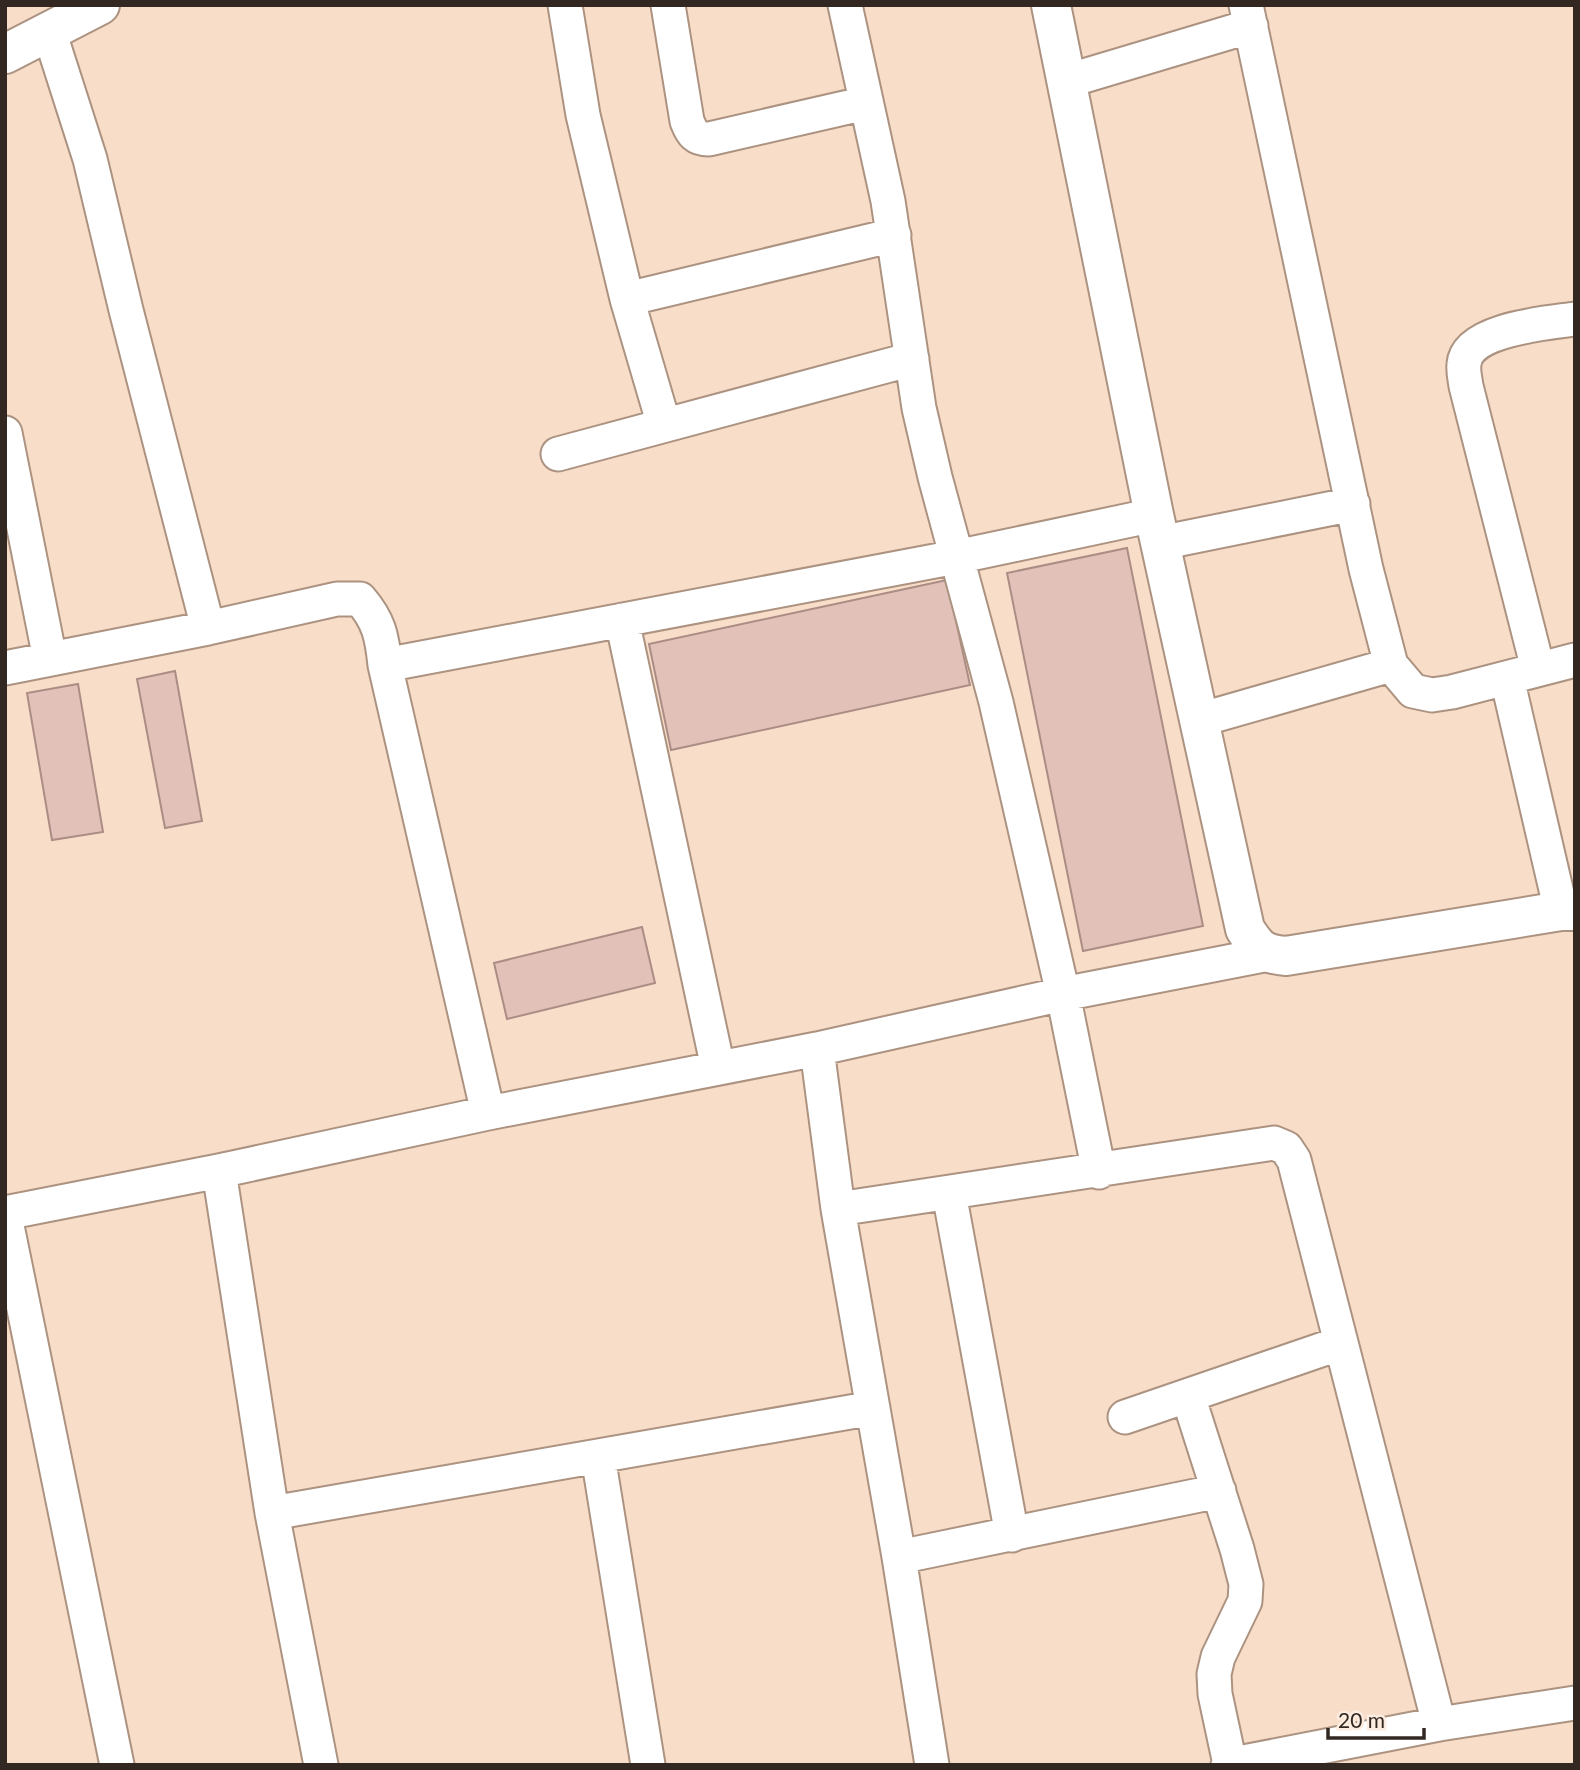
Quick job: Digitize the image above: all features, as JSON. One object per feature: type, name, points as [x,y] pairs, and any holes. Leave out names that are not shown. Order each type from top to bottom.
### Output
[{"type":"street","points":[[5,54],[100,5]]},
{"type":"street","points":[[565,5],[583,116],[627,299],[664,425]]},
{"type":"street","points":[[668,5],[687,121],[691,132],[699,139],[709,139],[866,103]]},
{"type":"street","points":[[845,5],[894,235],[925,431],[996,702],[1063,994],[1099,1172]]},
{"type":"street","points":[[1051,5],[1157,529],[1245,929],[1254,944],[1269,954]]},
{"type":"street","points":[[1067,81],[1249,15],[1366,569],[1391,665],[1413,691],[1432,695],[1575,660]]},
{"type":"street","points":[[49,31],[90,159],[129,324],[208,628]]},
{"type":"street","points":[[627,299],[894,235]]},
{"type":"street","points":[[1538,669],[1466,386],[1464,362],[1473,346],[1507,330],[1575,319]]},
{"type":"street","points":[[558,454],[912,359]]},
{"type":"street","points":[[5,433],[50,659]]},
{"type":"street","points":[[386,665],[956,557],[1353,504]]},
{"type":"street","points":[[5,668],[208,628],[337,599],[360,599],[374,615],[382,636],[386,665],[488,1113]]},
{"type":"street","points":[[622,620],[718,1068]]},
{"type":"street","points":[[1199,720],[1391,665]]},
{"type":"street","points":[[117,1765],[5,1214],[488,1113],[817,1049],[1063,994],[1269,954],[1286,956],[1568,911],[1507,678]]},
{"type":"street","points":[[817,1049],[838,1209],[900,1557],[932,1765]]},
{"type":"street","points":[[838,1209],[1099,1172],[1274,1143],[1286,1148],[1294,1160],[1439,1724]]},
{"type":"street","points":[[219,1171],[271,1513],[321,1765]]},
{"type":"street","points":[[949,1194],[1012,1535]]},
{"type":"street","points":[[1125,1417],[1341,1343]]},
{"type":"street","points":[[1188,1395],[1246,1584],[1245,1601],[1218,1657],[1214,1674],[1215,1694],[1229,1765],[1439,1724],[1575,1703]]},
{"type":"street","points":[[271,1513],[873,1408]]},
{"type":"street","points":[[598,1456],[648,1765]]},
{"type":"street","points":[[900,1557],[1219,1491]]},
{"type":"building","points":[[1127,548],[1203,926],[1083,951],[1007,573]]},
{"type":"building","points":[[947,580],[970,685],[671,750],[649,644]]},
{"type":"building","points":[[175,671],[202,821],[165,828],[137,679]]},
{"type":"building","points":[[78,684],[103,832],[52,840],[27,693]]},
{"type":"building","points":[[642,927],[655,983],[507,1019],[494,963]]}]
